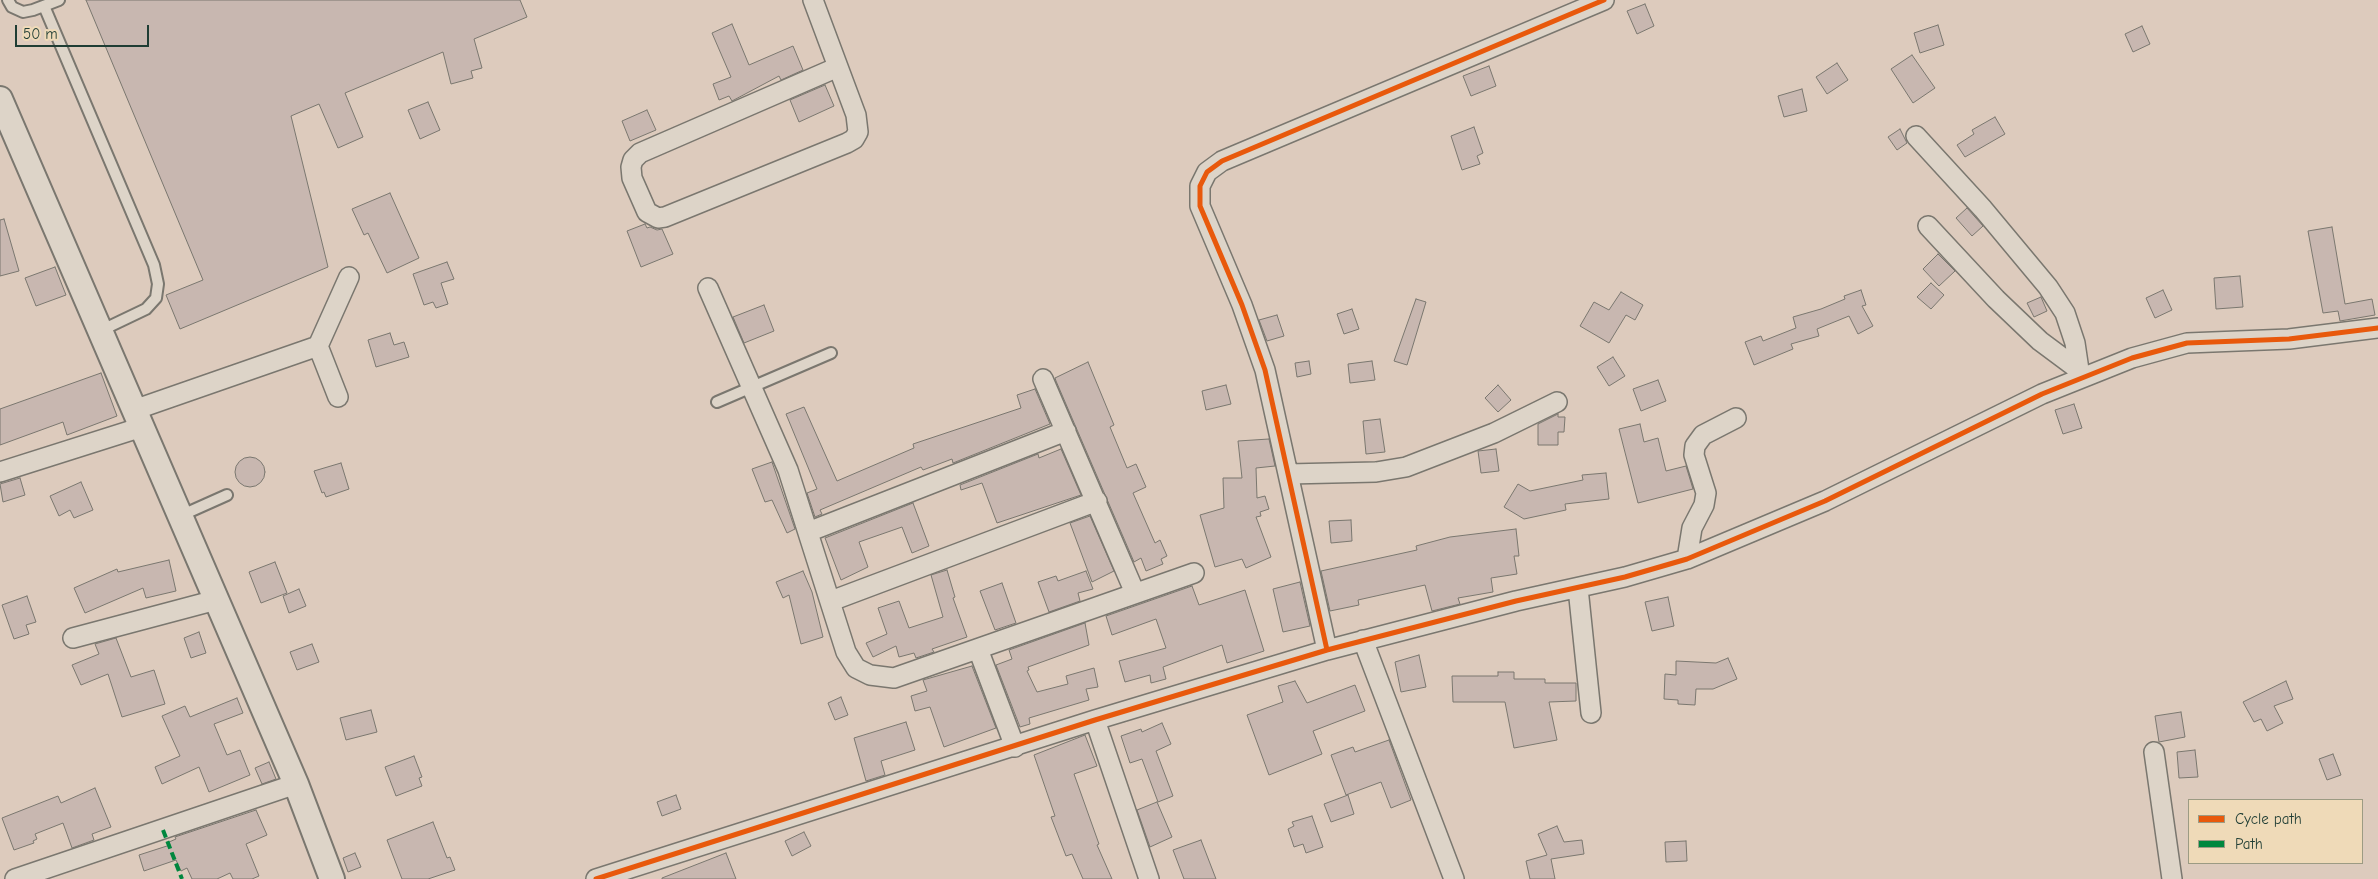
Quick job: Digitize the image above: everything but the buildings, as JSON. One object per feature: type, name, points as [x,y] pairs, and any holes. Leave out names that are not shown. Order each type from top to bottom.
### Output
[{"type":"street","points":[[813,0],[838,67],[858,124],[858,132],[847,143],[665,216],[658,218],[647,212],[632,178],[631,167],[633,160],[640,153],[838,67]]},
{"type":"street","points":[[1327,650],[1265,370],[1242,305],[1200,206],[1200,186],[1207,172],[1222,161],[1604,0]]},
{"type":"street","points":[[0,99],[296,784],[332,879]]},
{"type":"street","points":[[1916,136],[1977,203],[2048,287],[2065,313],[2075,343],[2081,373]]},
{"type":"street","points":[[1928,226],[2021,323],[2040,341],[2081,373]]},
{"type":"street","points":[[0,472],[138,419],[318,346],[349,277]]},
{"type":"street","points":[[708,288],[788,470],[846,652],[856,668],[870,676],[894,678],[1194,573]]},
{"type":"street","points":[[596,879],[1095,720],[1327,650],[1687,559],[1825,501],[2081,373],[2187,343],[2289,339],[2378,328]]},
{"type":"street","points":[[318,346],[338,397]]},
{"type":"street","points":[[1043,379],[1098,501],[1135,593]]},
{"type":"street","points":[[1288,474],[1376,472],[1406,467],[1494,433],[1558,402]]},
{"type":"street","points":[[1687,559],[1692,528],[1704,505],[1706,493],[1694,455],[1695,446],[1703,435],[1736,418]]},
{"type":"street","points":[[808,532],[1066,431]]},
{"type":"street","points":[[831,601],[1098,501]]},
{"type":"street","points":[[1578,588],[1591,713]]},
{"type":"street","points":[[73,638],[216,600]]},
{"type":"street","points":[[1363,640],[1454,879]]},
{"type":"street","points":[[978,649],[1015,747]]},
{"type":"street","points":[[1095,720],[1149,879]]},
{"type":"street","points":[[2154,752],[2172,879]]},
{"type":"street","points":[[15,879],[48,874],[296,784]]},
{"type":"lane","points":[[8,0],[12,7],[22,12],[59,0]]},
{"type":"lane","points":[[44,6],[154,265],[158,284],[156,298],[146,309],[100,330]]},
{"type":"lane","points":[[716,402],[831,353]]},
{"type":"lane","points":[[180,516],[227,495]]},
{"type":"marked path","points":[[163,830],[182,879]]},
{"type":"cycle path","points":[[1327,650],[1265,370],[1242,305],[1200,206],[1200,186],[1207,172],[1222,161],[1604,0]]},
{"type":"cycle path","points":[[596,879],[1095,720],[1327,650],[1516,601],[1625,577],[1687,559],[1825,501],[2042,394],[2132,358],[2187,343],[2289,339],[2378,328]]}]
